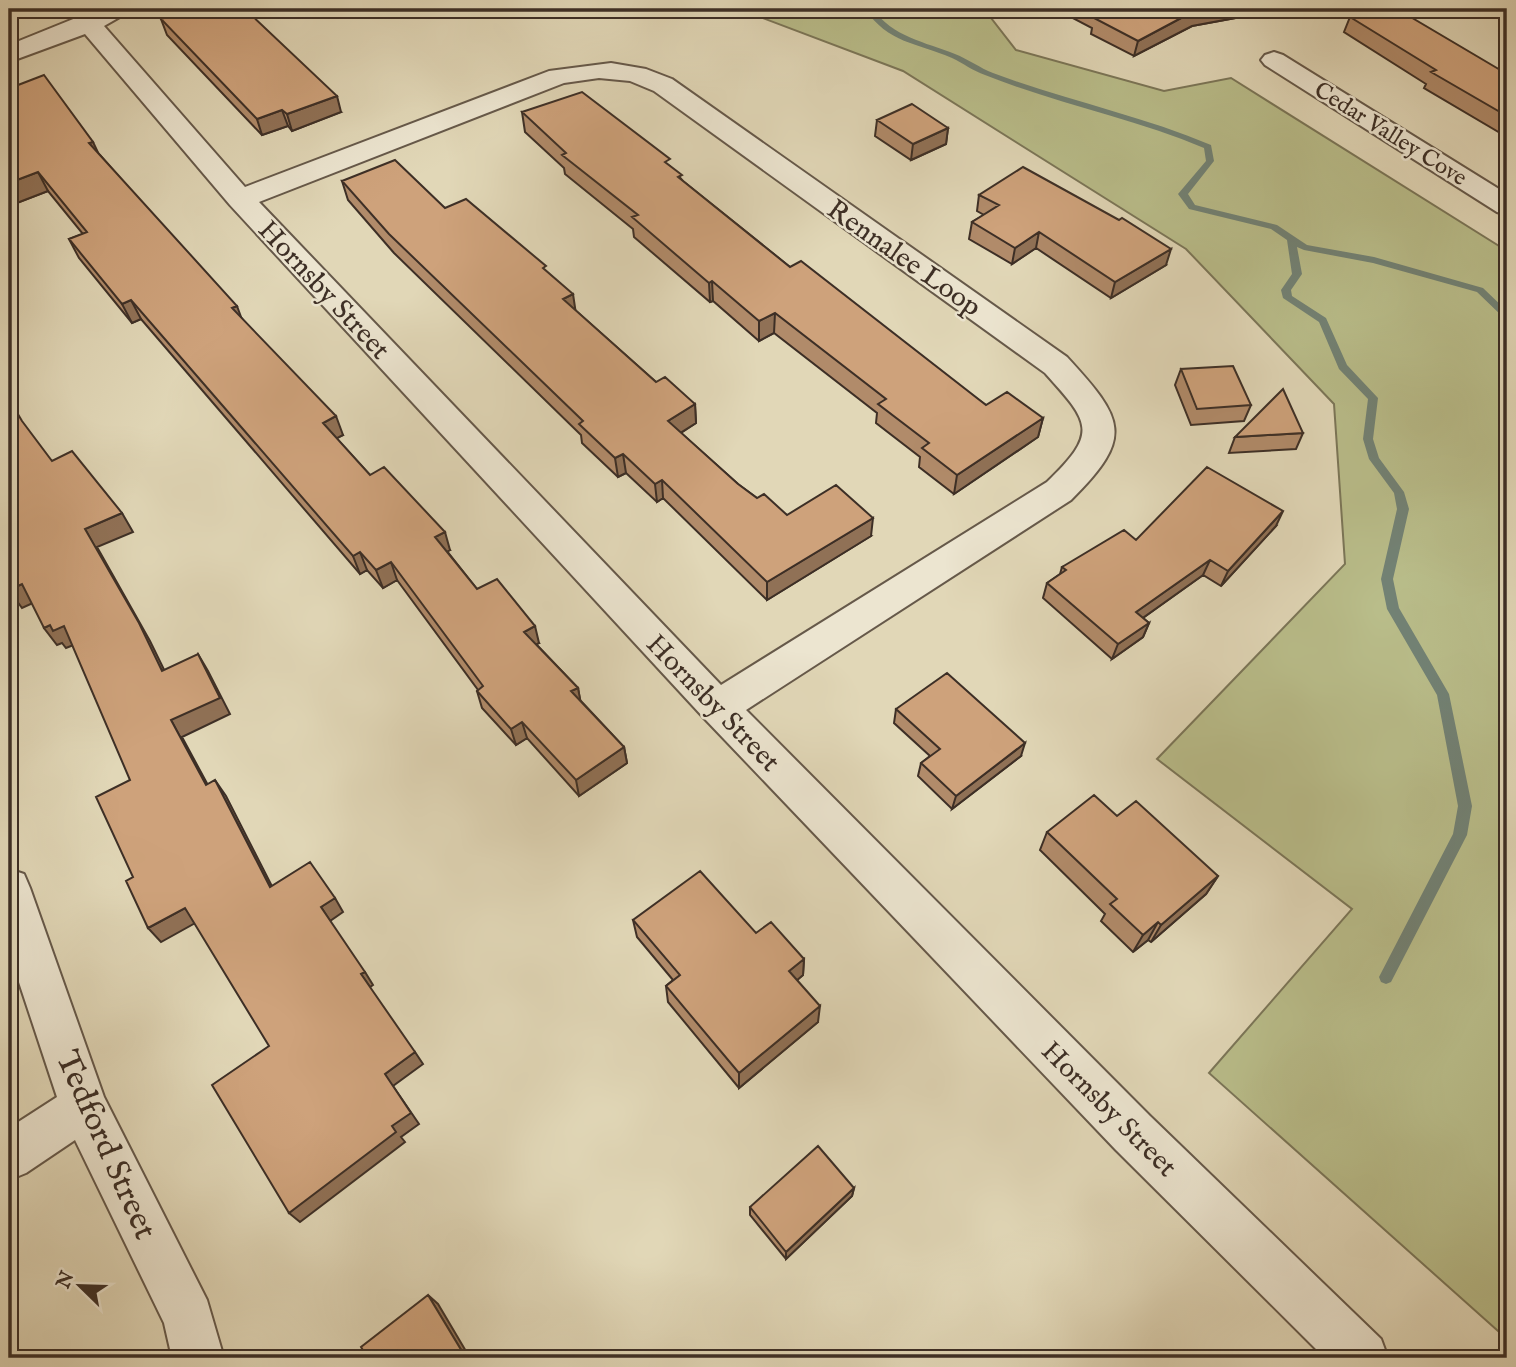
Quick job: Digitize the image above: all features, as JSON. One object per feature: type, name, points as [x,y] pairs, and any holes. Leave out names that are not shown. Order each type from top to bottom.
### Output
[{"type":"street","points":[[9,54],[103,17]]},
{"type":"street","name":"Hornsby Street","points":[[103,17],[240,199],[718,707],[1133,1133],[1362,1358]]},
{"type":"street","name":"Cedar Valley Cove","points":[[1274,60],[1507,206]]},
{"type":"street","name":"Rennalee Loop","points":[[240,199],[558,76],[592,69],[619,68],[642,74],[663,85],[1056,365],[1083,393],[1099,417],[1099,442],[1087,465],[1059,491],[718,707]]},
{"type":"street","name":"Tedford Street","points":[[9,888],[84,1107],[188,1318],[198,1358]]},
{"type":"street","points":[[9,1156],[84,1107]]},
{"type":"green space","points":[[739,9],[984,9],[1016,50],[1164,91],[1231,78],[1507,251],[1507,1339],[1209,1073],[1352,909],[1157,759],[1345,564],[1334,404],[1186,249],[903,71]]},
{"type":"building","points":[[192,9],[245,9],[337,96],[287,114],[282,110],[257,119],[161,19]]},
{"type":"building","points":[[1088,9],[1203,9],[1196,10],[1138,41],[1094,18],[1100,15]]},
{"type":"building","points":[[1355,9],[1397,9],[1507,74],[1507,116],[1431,72],[1436,70],[1350,17]]},
{"type":"building","points":[[44,75],[93,142],[89,143],[237,306],[232,308],[336,416],[323,423],[370,475],[384,467],[445,532],[435,537],[477,589],[497,579],[535,626],[524,632],[578,688],[571,691],[624,747],[576,780],[522,722],[511,729],[477,691],[483,686],[391,562],[376,570],[360,552],[353,556],[131,300],[122,304],[69,239],[87,232],[38,172],[9,183],[9,78],[18,85]]},
{"type":"building","points":[[582,92],[670,159],[665,162],[682,175],[678,177],[790,267],[801,261],[986,405],[1007,392],[1043,418],[957,475],[922,448],[929,443],[878,404],[886,399],[775,313],[759,321],[712,281],[709,283],[632,217],[638,215],[562,155],[566,153],[522,112]]},
{"type":"building","points":[[912,104],[948,128],[913,144],[877,120]]},
{"type":"building","points":[[395,160],[445,208],[466,199],[546,266],[543,268],[573,294],[563,299],[656,382],[665,377],[695,404],[668,421],[738,484],[757,498],[764,494],[787,515],[836,485],[873,518],[767,582],[662,480],[655,484],[623,454],[615,458],[579,424],[583,421],[389,234],[342,181]]},
{"type":"building","points":[[1023,167],[1119,220],[1122,218],[1171,249],[1115,282],[1039,232],[1015,248],[972,222],[999,205],[979,195]]},
{"type":"building","points":[[1233,366],[1251,405],[1197,409],[1181,369]]},
{"type":"building","points":[[1283,389],[1303,433],[1235,437]]},
{"type":"building","points":[[9,399],[52,461],[72,451],[122,513],[85,529],[139,623],[162,671],[198,654],[220,698],[171,720],[206,785],[215,780],[270,887],[310,862],[335,898],[321,907],[365,972],[361,974],[415,1052],[385,1074],[411,1113],[392,1126],[396,1132],[289,1213],[212,1085],[269,1046],[185,908],[148,928],[126,881],[133,877],[96,797],[130,780],[64,626],[53,631],[50,625],[44,628],[22,584],[9,590],[9,552],[14,549],[9,542]]},
{"type":"building","points":[[1207,467],[1283,511],[1228,571],[1210,560],[1136,612],[1149,623],[1118,644],[1047,583],[1066,570],[1062,567],[1124,530],[1136,540]]},
{"type":"building","points":[[947,673],[1025,743],[956,796],[921,763],[940,749],[896,709]]},
{"type":"building","points":[[1094,795],[1117,816],[1136,801],[1218,876],[1161,925],[1158,922],[1143,935],[1110,904],[1117,899],[1047,832]]},
{"type":"building","points":[[700,871],[756,933],[771,922],[804,959],[789,971],[820,1006],[739,1073],[666,986],[680,975],[633,920]]},
{"type":"building","points":[[818,1146],[854,1188],[786,1252],[750,1207]]},
{"type":"building","points":[[428,1295],[466,1358],[368,1358],[361,1347]]},
{"type":"waterway","points":[[869,9],[884,27],[905,39],[956,57],[989,74],[1155,125],[1208,147],[1210,161],[1183,194],[1192,207],[1274,227],[1291,238]]},
{"type":"waterway","points":[[1291,238],[1304,247],[1374,260],[1480,290],[1507,316]]},
{"type":"waterway","points":[[1291,238],[1297,274],[1286,290],[1288,298],[1323,320],[1343,367],[1373,398],[1368,439],[1374,459],[1399,492],[1403,509],[1387,579],[1393,609],[1443,694],[1465,806],[1460,835],[1386,977]]}]
